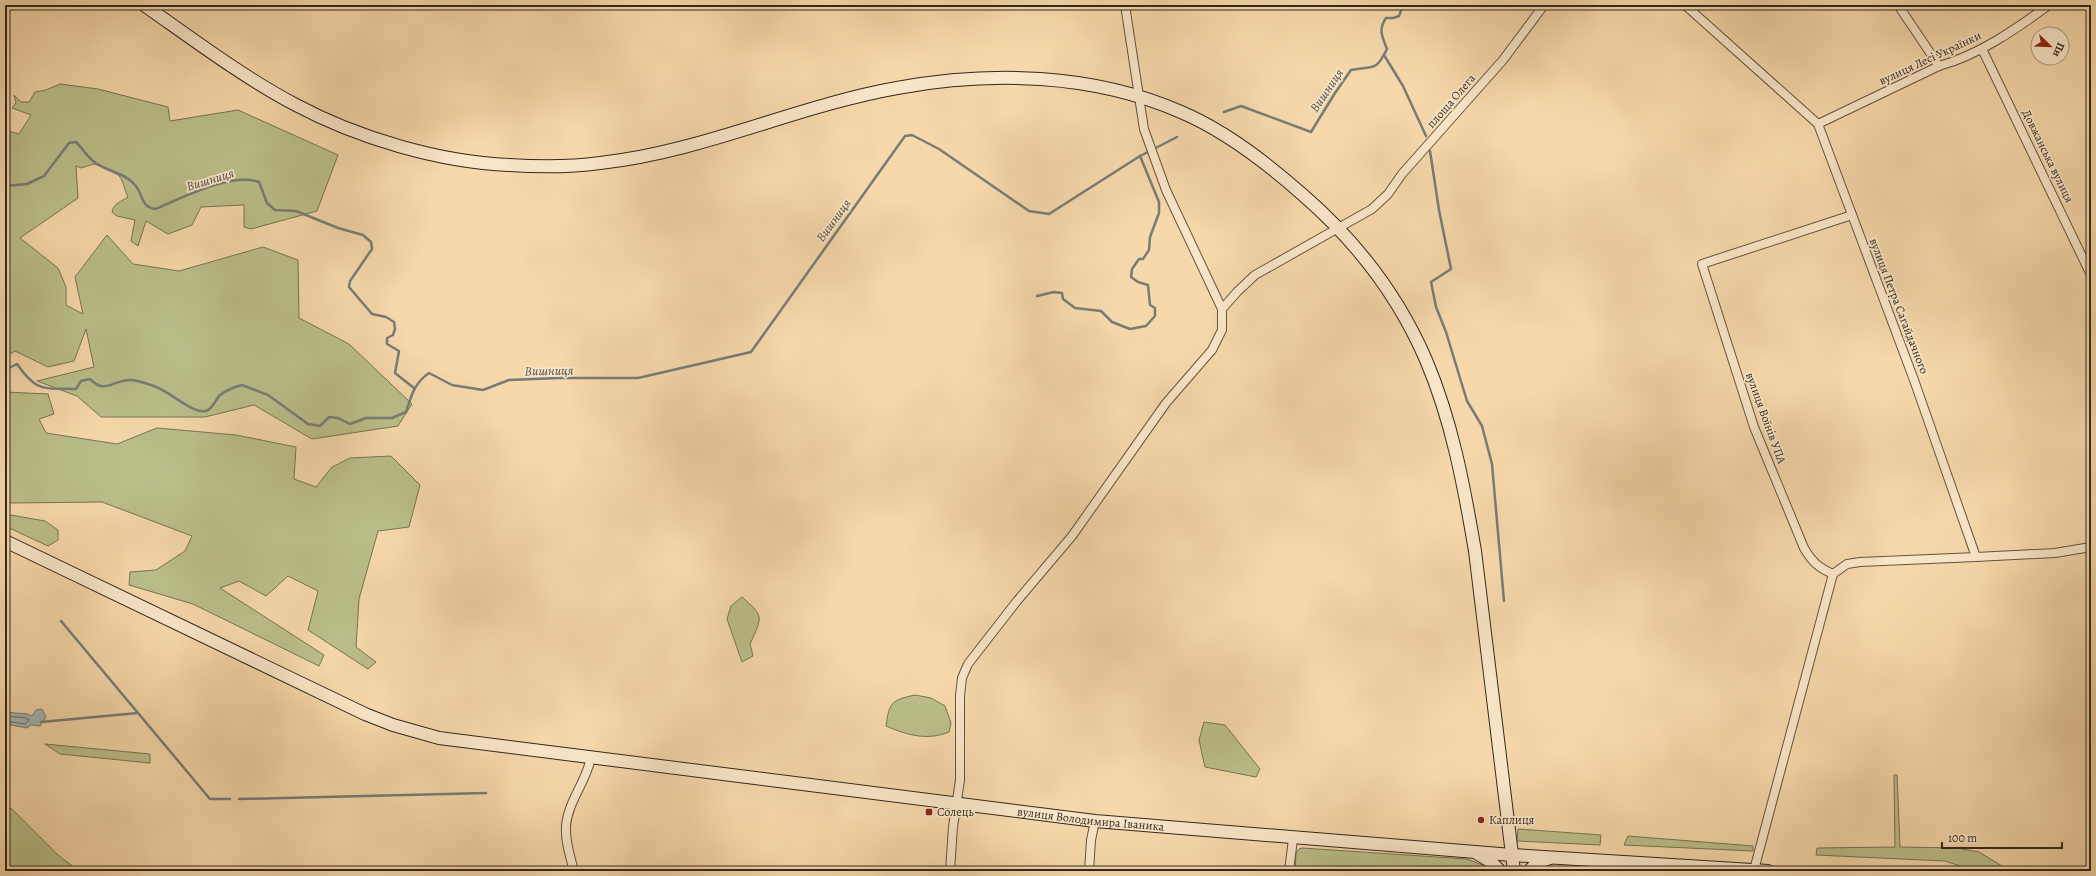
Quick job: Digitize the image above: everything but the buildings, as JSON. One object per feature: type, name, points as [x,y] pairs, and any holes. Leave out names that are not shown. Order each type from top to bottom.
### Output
[{"type":"main road","points":[[144,5],[224,61],[292,103],[321,118],[411,150],[488,164],[548,166],[600,164],[667,151],[832,102],[899,88],[962,80],[1013,77],[1052,80],[1139,97],[1180,111],[1228,137],[1286,179],[1339,228],[1373,269],[1408,322],[1425,358],[1448,422],[1468,505],[1475,551],[1514,871]]},
{"type":"main road","name":"вулиця Володимира Іваника","points":[[5,541],[320,693],[393,725],[439,738],[1095,821],[1293,839],[1555,857],[1614,866],[1634,863],[1754,870]]},
{"type":"main road","points":[[1475,852],[1490,861],[1500,871]]},
{"type":"main road","points":[[1529,871],[1537,863],[1555,857]]},
{"type":"main road","points":[[1754,870],[1768,871]]},
{"type":"street","points":[[950,871],[956,803],[960,780],[962,684],[968,664],[1013,606],[1072,536],[1166,403],[1212,350],[1222,330],[1222,309],[1166,190],[1144,129],[1125,5]]},
{"type":"street","name":"площа Олега","points":[[1222,309],[1255,275],[1372,209],[1388,194],[1402,174],[1503,60],[1544,5]]},
{"type":"street","name":"вулиця Петра Сагайдачного","points":[[1686,5],[1818,124],[1916,387],[1976,557]]},
{"type":"street","points":[[1898,5],[1939,66]]},
{"type":"street","name":"вулиця Лесі Українки","points":[[1818,124],[1939,66],[1954,62],[1982,49],[2049,5]]},
{"type":"street","name":"Довжанська вулиця","points":[[1982,49],[2091,275]]},
{"type":"street","name":"вулиця Воїнів УПА","points":[[1833,574],[1816,565],[1804,548],[1754,427],[1702,264],[1852,215]]},
{"type":"street","points":[[1754,870],[1833,574],[1847,564],[1860,562],[2055,553],[2091,547]]},
{"type":"street","points":[[574,871],[567,842],[567,818],[587,776],[591,757]]},
{"type":"street","points":[[1089,871],[1091,840],[1095,821]]},
{"type":"street","points":[[1289,871],[1293,839]]},
{"type":"green space","points":[[60,84],[98,89],[168,107],[170,121],[238,110],[338,155],[317,211],[251,229],[244,227],[244,205],[201,207],[192,225],[168,234],[146,221],[138,246],[131,241],[135,220],[117,216],[112,212],[116,205],[128,197],[120,177],[112,171],[94,164],[81,168],[76,166],[78,198],[20,238],[58,268],[66,287],[66,305],[83,314],[75,277],[107,235],[133,264],[179,271],[263,247],[298,260],[299,318],[349,344],[412,404],[398,426],[312,439],[254,405],[205,417],[101,417],[77,396],[37,381],[94,367],[86,329],[74,361],[48,367],[15,351],[5,357],[5,130],[19,134],[31,115],[12,108],[16,103],[14,95],[21,102],[29,102],[35,92],[46,90]]},
{"type":"green space","points":[[5,392],[48,394],[54,414],[39,419],[46,433],[117,444],[157,428],[236,435],[296,447],[294,479],[316,487],[332,467],[350,458],[391,456],[420,485],[409,527],[378,531],[359,599],[356,647],[376,662],[368,669],[308,630],[318,591],[288,576],[266,596],[239,581],[220,588],[324,655],[319,666],[193,604],[129,585],[130,572],[156,570],[185,551],[192,536],[102,502],[10,503],[5,501]]},
{"type":"green space","points":[[5,514],[45,521],[58,530],[58,540],[48,546],[5,526]]},
{"type":"green space","points":[[742,597],[755,609],[758,614],[759,623],[750,644],[753,656],[742,662],[727,619],[731,606]]},
{"type":"green space","points":[[915,695],[931,698],[945,706],[951,723],[949,732],[933,736],[917,736],[886,726],[890,707],[893,703]]},
{"type":"green space","points":[[1204,722],[1225,725],[1260,769],[1256,777],[1205,767],[1199,740]]},
{"type":"green space","points":[[45,744],[150,754],[150,763],[60,754]]},
{"type":"green space","points":[[1894,775],[1897,775],[1900,847],[1957,848],[1979,852],[2010,871],[1975,871],[1945,861],[1816,855],[1817,848],[1895,847]]},
{"type":"green space","points":[[5,807],[12,809],[58,855],[79,871],[5,871]]},
{"type":"green space","points":[[1518,829],[1601,835],[1600,845],[1517,841]]},
{"type":"green space","points":[[1628,836],[1753,846],[1753,851],[1624,845]]},
{"type":"green space","points":[[1302,848],[1467,859],[1482,865],[1489,871],[1295,871],[1296,853]]},
{"type":"water","points":[[42,709],[46,717],[40,726],[31,725],[27,728],[5,724],[5,712],[27,714],[32,716],[36,710]]},
{"type":"waterway","name":"Вишниця","points":[[1224,112],[1241,106],[1311,132],[1351,70],[1373,67],[1380,62],[1387,49],[1381,30],[1382,26],[1386,18],[1399,16],[1403,5]]},
{"type":"waterway","points":[[1384,55],[1403,86],[1426,136]]},
{"type":"waterway","name":"Вишниця","points":[[5,370],[17,364],[30,380],[42,387],[49,388],[76,389],[81,381],[90,379],[100,386],[109,386],[118,382],[130,380],[138,381],[158,387],[186,405],[200,411],[208,410],[220,395],[242,385],[268,395],[308,424],[320,426],[329,417],[338,418],[350,424],[366,418],[392,418],[406,412],[416,386],[429,373],[452,385],[483,390],[509,380],[559,378],[638,378],[751,352],[905,136],[912,135],[939,149],[1029,211],[1049,214],[1140,156],[1177,137]]},
{"type":"waterway","name":"Вишниця","points":[[5,186],[27,184],[44,176],[69,143],[76,142],[98,165],[132,181],[143,200],[150,208],[155,209],[192,193],[221,183],[235,180],[259,182],[267,203],[275,210],[296,211],[338,228],[363,235],[371,242],[372,249],[350,281],[349,287],[372,314],[386,317],[394,322],[395,329],[393,335],[387,338],[387,344],[399,351],[395,373],[414,388]]},
{"type":"waterway","points":[[1430,151],[1439,210],[1451,269],[1431,282],[1436,307],[1446,332],[1467,401],[1482,426],[1492,464],[1504,601]]},
{"type":"waterway","points":[[1037,296],[1054,292],[1062,293],[1063,299],[1075,308],[1101,311],[1112,322],[1130,329],[1146,326],[1155,316],[1155,308],[1150,305],[1148,285],[1138,282],[1131,277],[1132,269],[1139,259],[1143,259],[1149,250],[1150,237],[1159,213],[1159,202],[1140,156]]},
{"type":"waterway","points":[[61,621],[210,799],[230,799]]},
{"type":"waterway","points":[[41,722],[138,713]]},
{"type":"waterway","points":[[239,799],[486,793]]},
{"type":"place","name":"Солець","points":[[929,812]]},
{"type":"place","name":"Каплиця","points":[[1481,820]]}]
